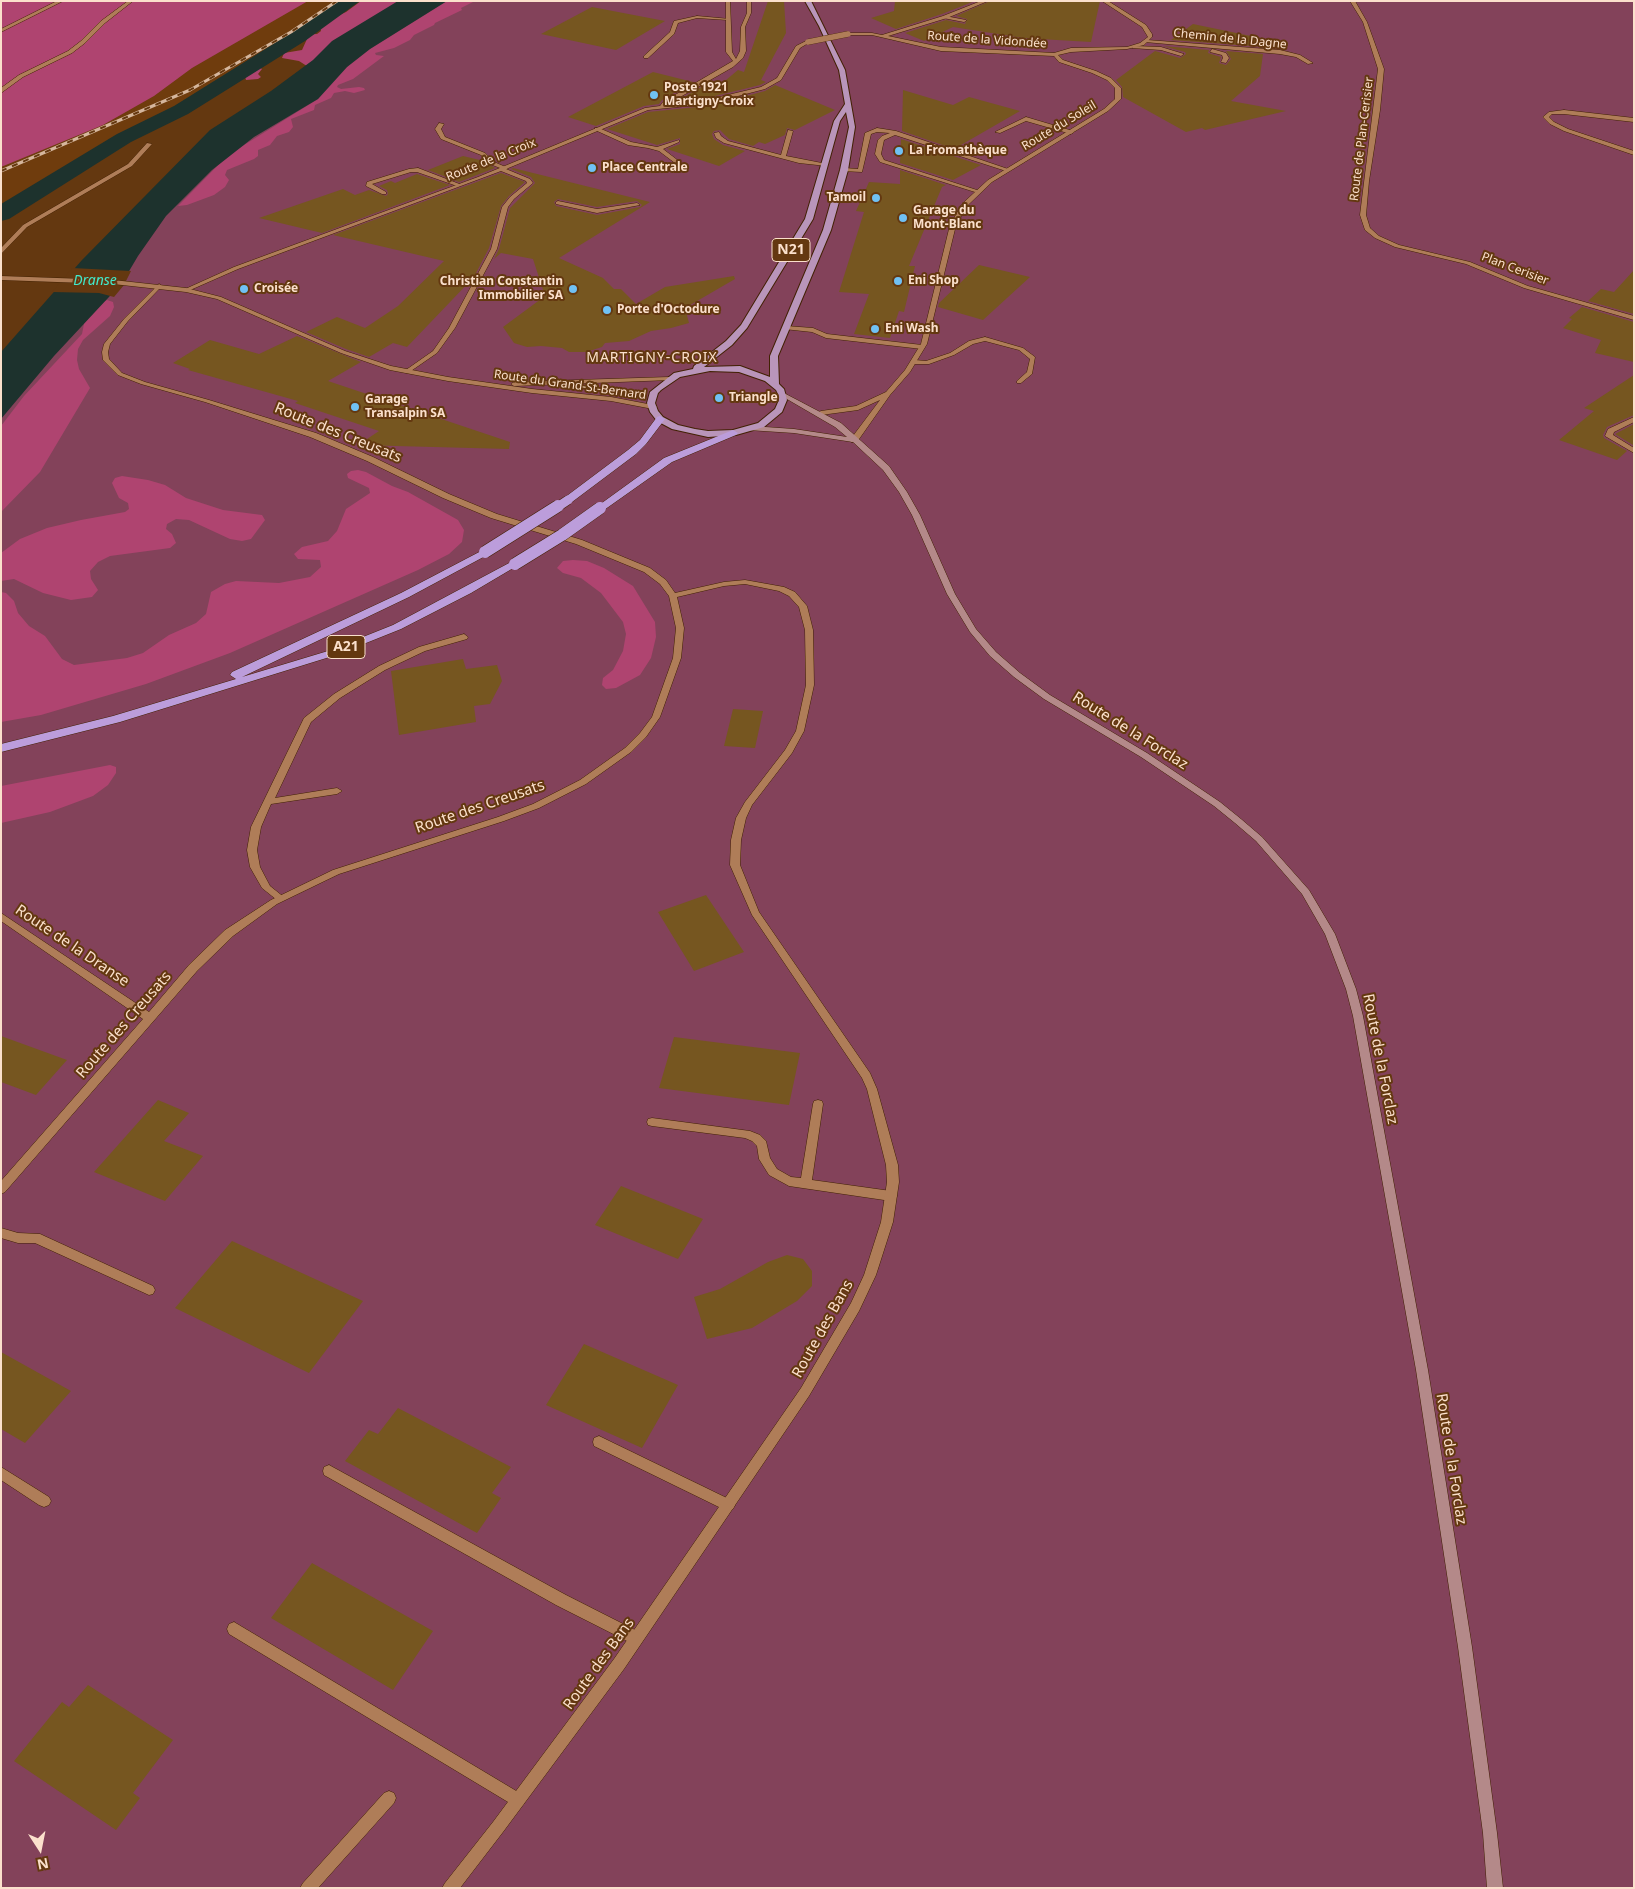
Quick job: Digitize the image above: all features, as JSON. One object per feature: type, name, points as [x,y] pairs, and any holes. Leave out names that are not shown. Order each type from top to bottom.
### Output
[{"type":"highway","name":"A21","points":[[166,704],[244,672],[306,643],[405,595],[485,552],[568,500],[632,452],[643,442],[660,418]]},
{"type":"highway","name":"A21","points":[[1,748],[70,732],[166,704],[302,662],[365,640],[441,605],[515,564],[562,535],[668,460],[733,433]]},
{"type":"main road","name":"N21","points":[[775,384],[774,356],[825,237],[844,170],[852,127],[842,70],[829,40],[808,1]]},
{"type":"main road","name":"N21","points":[[694,370],[729,343],[744,326],[809,219],[837,121],[847,105]]},
{"type":"main road","name":"N21","points":[[653,407],[651,403],[654,392],[669,379],[694,370],[719,367],[740,369],[759,374],[775,384],[782,394]]},
{"type":"main road","points":[[653,407],[660,418],[684,430],[708,434],[733,433],[751,428],[775,415],[782,406],[782,394]]},
{"type":"main road","name":"Route de la Forclaz","points":[[782,394],[821,413],[879,460],[903,492],[951,594],[963,614],[993,654],[1047,697],[1144,755],[1217,804],[1238,821],[1259,839],[1306,892],[1330,934],[1351,989],[1358,1016],[1418,1350],[1465,1647],[1490,1833],[1495,1888]]},
{"type":"main road","points":[[751,428],[794,431],[854,440]]},
{"type":"street","points":[[1,31],[61,1]]},
{"type":"street","points":[[1,91],[21,76],[70,52],[103,22],[131,1]]},
{"type":"street","points":[[728,1],[729,52],[736,62],[742,55],[743,27],[749,13],[749,1]]},
{"type":"street","points":[[881,36],[945,17],[986,1]]},
{"type":"street","points":[[1104,1],[1144,26],[1150,34],[1147,41]]},
{"type":"street","name":"Route de Plan-Cerisier","points":[[1352,1],[1365,22],[1381,69],[1363,215],[1367,229],[1388,243]]},
{"type":"street","points":[[646,57],[672,33],[676,22],[697,17],[728,19]]},
{"type":"street","points":[[945,17],[964,21]]},
{"type":"street","name":"Route de la Vidondée","points":[[662,106],[707,102],[769,86],[782,76],[798,47],[808,42],[848,34],[866,33],[941,49],[1055,55],[1071,50],[1109,50],[1134,47],[1147,41]]},
{"type":"street","name":"Chemin de la Dagne","points":[[1147,41],[1280,52],[1298,56],[1310,63]]},
{"type":"street","points":[[1197,45],[1201,49],[1224,54],[1226,58],[1224,62]]},
{"type":"street","points":[[1134,47],[1169,50],[1181,54]]},
{"type":"street","name":"Route du Soleil","points":[[854,440],[888,394],[915,362],[922,347],[953,225],[964,205],[977,191],[1114,105],[1118,99],[1118,88],[1109,79],[1061,61],[1055,55]]},
{"type":"street","name":"Route de la Croix","points":[[186,290],[236,268],[459,186],[647,109],[662,106],[665,102],[736,62]]},
{"type":"street","points":[[1634,120],[1564,112],[1551,113],[1546,117],[1552,123],[1566,130],[1634,153]]},
{"type":"street","points":[[998,132],[1026,119],[1071,132]]},
{"type":"street","points":[[406,372],[435,352],[452,328],[494,249],[505,207],[531,181],[492,162],[478,151],[443,138],[438,130],[441,124]]},
{"type":"street","points":[[597,129],[630,144],[657,149],[677,162]]},
{"type":"street","points":[[844,170],[860,170],[868,133],[883,130],[1008,170]]},
{"type":"street","points":[[783,157],[790,131]]},
{"type":"street","points":[[717,133],[718,137],[726,142],[783,157],[825,165]]},
{"type":"street","points":[[895,133],[881,140],[878,154],[882,161],[977,191]]},
{"type":"street","points":[[657,149],[677,141]]},
{"type":"street","points":[[1,252],[26,226],[130,165],[149,144]]},
{"type":"street","points":[[384,193],[369,186],[369,183],[411,170],[418,170],[459,186]]},
{"type":"street","points":[[558,203],[597,211],[637,205]]},
{"type":"street","name":"Plan Cerisier","points":[[1388,243],[1468,263],[1526,287],[1634,318]]},
{"type":"street","name":"Route du Grand-St-Bernard","points":[[1,278],[133,284],[186,290],[224,300],[343,352],[406,372],[540,392],[611,399],[653,407]]},
{"type":"street","name":"Route des Creusats","points":[[1,1189],[211,949],[248,918],[280,898],[336,872],[536,806],[583,782],[605,767],[643,735],[656,717],[674,672],[679,644],[679,616],[673,596],[662,582],[647,570],[612,555],[494,516],[446,496],[370,459],[312,435],[207,401],[143,383],[120,374],[106,360],[107,344],[126,320],[159,286]]},
{"type":"street","points":[[786,328],[813,330],[826,336],[922,347]]},
{"type":"street","points":[[915,362],[927,363],[952,354],[971,342],[984,339],[1021,349],[1033,358],[1030,373],[1019,382]]},
{"type":"street","name":"Route du Grand-St-Bernard","points":[[483,384],[669,379]]},
{"type":"street","name":"Route du Soleil","points":[[821,413],[858,408],[888,394]]},
{"type":"street","points":[[1634,419],[1611,431],[1609,436],[1634,451]]},
{"type":"street","name":"Route des Bans","points":[[450,1888],[518,1800],[636,1638],[805,1392],[856,1307],[881,1244],[891,1196],[893,1182],[888,1146],[872,1090],[866,1076],[755,913],[735,865],[736,840],[741,818],[788,751],[800,731],[804,718],[810,685],[809,630],[803,606],[792,594],[766,585],[745,582],[724,584],[673,596]]},
{"type":"street","points":[[280,898],[267,888],[256,867],[252,850],[256,827],[307,720],[337,696],[382,668],[422,650],[464,637]]},
{"type":"street","points":[[267,802],[337,791]]},
{"type":"street","name":"Route de la Dranse","points":[[1,916],[150,1018]]},
{"type":"street","points":[[806,1184],[818,1104]]},
{"type":"street","points":[[652,1122],[746,1134],[756,1138],[762,1144],[765,1159],[773,1172],[788,1181],[891,1196]]},
{"type":"street","points":[[1,1233],[18,1238],[36,1238],[149,1290]]},
{"type":"street","points":[[599,1442],[728,1505]]},
{"type":"street","points":[[329,1471],[561,1600],[636,1638]]},
{"type":"street","points":[[1,1473],[44,1501]]},
{"type":"street","points":[[234,1630],[518,1800]]},
{"type":"street","points":[[308,1888],[389,1798]]},
{"type":"shaded area","points":[[1,1],[308,1],[192,68],[154,96],[103,125],[1,167]]},
{"type":"shaded area","points":[[308,1],[346,1],[246,62],[180,107],[111,138],[44,183],[1,206],[1,167],[103,125],[154,96],[192,68]]},
{"type":"shaded area","points":[[361,1],[402,1],[310,68],[299,61],[282,58],[284,53],[302,50],[307,39],[305,37],[255,64],[262,69],[258,74],[261,77],[258,79],[246,80],[244,73],[231,73],[296,35],[317,34],[321,31],[322,23],[346,12]]},
{"type":"shaded area","points":[[422,1],[1634,1],[1634,1888],[1,1888],[1,396],[210,152]]},
{"type":"shaded area","points":[[447,1],[475,1],[461,8],[462,10],[414,35],[410,40],[394,48],[375,53],[376,55],[384,56],[353,79],[337,87],[341,89],[359,87],[365,90],[354,93],[345,91],[334,93],[331,98],[315,105],[314,110],[291,119],[293,127],[289,132],[277,136],[270,145],[258,150],[258,156],[254,159],[227,170],[225,175],[229,180],[225,187],[214,195],[187,205],[178,206],[228,155],[318,99],[347,67],[370,49]]},
{"type":"shaded area","points":[[107,300],[113,302],[114,307],[110,316],[83,340],[78,349],[77,360],[79,369],[90,388],[40,472],[1,512],[1,426],[24,396],[82,334],[87,309]]},
{"type":"shaded area","points":[[358,470],[408,492],[458,520],[464,530],[462,542],[449,554],[418,570],[230,653],[146,684],[41,715],[1,722],[1,592],[6,593],[14,601],[18,613],[29,626],[45,636],[62,659],[74,665],[127,658],[143,653],[169,635],[196,623],[206,614],[211,592],[225,584],[236,581],[279,583],[310,577],[321,567],[320,560],[298,559],[294,554],[302,547],[328,541],[337,531],[346,509],[370,493],[369,488],[348,478],[347,474]]},
{"type":"shaded area","points":[[122,476],[165,485],[186,498],[223,510],[262,515],[265,520],[251,539],[242,541],[230,539],[189,520],[176,519],[167,524],[166,529],[172,534],[176,543],[170,548],[110,556],[98,562],[90,571],[91,579],[98,590],[92,597],[71,600],[43,593],[14,579],[1,581],[1,553],[20,539],[47,528],[125,512],[129,509],[128,503],[119,498],[112,483],[115,478]]},
{"type":"shaded area","points":[[563,561],[587,561],[604,568],[633,586],[655,622],[656,637],[651,658],[640,675],[616,688],[606,689],[602,685],[603,678],[613,670],[623,651],[626,634],[623,622],[601,593],[581,578],[563,573],[557,568]]},
{"type":"shaded area","points":[[110,765],[116,767],[116,773],[108,785],[93,796],[50,812],[1,823],[1,786]]},
{"type":"water","name":"Dranse","points":[[398,1],[447,1],[370,49],[347,67],[318,99],[254,137],[212,170],[166,216],[122,283],[54,356],[1,419],[1,352],[82,260],[210,130],[271,91],[313,60],[332,41]]},
{"type":"pier","points":[[72,268],[131,271],[124,285],[114,297],[99,293],[52,292]]},
{"type":"building","points":[[768,1],[784,1],[786,33],[761,80],[766,82],[707,98],[675,102],[705,85],[711,87],[726,80],[738,70],[744,72]]},
{"type":"building","points":[[895,1],[975,1],[896,29],[871,18],[894,11]]},
{"type":"building","points":[[990,1],[1100,1],[1091,42],[1023,38],[953,27],[924,41],[905,33],[946,20],[965,24],[967,19],[956,16]]},
{"type":"building","points":[[592,7],[665,21],[616,50],[541,34]]},
{"type":"building","points":[[1193,24],[1270,40],[1265,43],[1265,47],[1171,40]]},
{"type":"building","points":[[1163,46],[1209,50],[1208,53],[1221,57],[1219,63],[1226,65],[1231,59],[1226,51],[1263,54],[1260,76],[1231,101],[1286,111],[1205,130],[1202,128],[1186,132],[1123,97],[1122,87],[1116,80],[1155,51],[1180,58],[1186,54],[1185,52]]},
{"type":"building","points":[[653,72],[693,82],[662,100],[659,104],[644,106],[596,126],[568,117]]},
{"type":"building","points":[[775,85],[835,110],[795,130],[787,128],[785,135],[765,144],[759,142],[753,146],[729,139],[720,130],[714,131],[712,134],[714,139],[723,145],[745,151],[719,166],[667,149],[680,144],[680,138],[657,145],[607,129],[648,112],[707,106],[765,91]]},
{"type":"building","points":[[903,90],[953,105],[969,97],[1020,111],[954,149],[902,131]]},
{"type":"building","points":[[901,139],[981,165],[953,180],[900,163]]},
{"type":"building","points":[[463,156],[484,161],[495,168],[459,182],[428,170]]},
{"type":"building","points":[[511,169],[650,202],[559,258],[603,278],[614,289],[621,289],[636,304],[665,287],[734,276],[735,279],[685,308],[689,323],[651,331],[629,341],[605,343],[602,347],[586,352],[569,352],[562,348],[541,346],[527,347],[514,343],[503,327],[545,296],[533,259],[501,253],[494,259],[499,249],[510,208],[535,183],[531,177]],"holes":[[[558,199],[597,207],[637,201],[642,205],[640,207],[597,215],[556,206],[554,202]]]},
{"type":"building","points":[[900,170],[946,185],[942,187],[909,266],[915,266],[904,312],[899,311],[890,338],[854,334],[869,294],[839,292],[864,212],[856,211],[869,182],[900,184]]},
{"type":"building","points":[[501,173],[525,182],[501,206],[489,248],[474,277],[407,347],[393,343],[369,357],[306,332],[337,317],[365,328],[398,306],[444,261],[333,235]]},
{"type":"building","points":[[417,174],[450,185],[322,233],[259,218],[343,189],[355,195],[369,190],[386,196],[388,194],[387,190],[379,186],[391,181],[395,183]]},
{"type":"building","points":[[979,265],[1030,277],[983,320],[938,307],[939,303]]},
{"type":"building","points":[[1634,270],[1634,314],[1588,301],[1601,289],[1614,292]]},
{"type":"building","points":[[1582,307],[1634,322],[1634,362],[1595,353],[1601,340],[1563,328],[1572,319],[1569,318]]},
{"type":"building","points":[[297,336],[361,362],[328,381],[510,442],[509,449],[358,445],[379,431],[295,403],[298,401],[188,370],[190,369],[173,363],[210,340],[259,354]]},
{"type":"building","points":[[1634,375],[1634,415],[1607,427],[1603,435],[1604,438],[1627,451],[1617,460],[1559,440],[1594,411],[1584,408]]},
{"type":"building","points":[[1634,424],[1634,445],[1615,434]]},
{"type":"building","points":[[463,659],[466,669],[497,665],[502,681],[490,704],[474,706],[476,722],[399,735],[391,671]]},
{"type":"building","points":[[733,709],[763,711],[755,748],[724,746]]},
{"type":"building","points":[[706,895],[744,952],[694,971],[658,912]]},
{"type":"building","points":[[1,1036],[67,1060],[36,1095],[1,1082]]},
{"type":"building","points":[[674,1037],[800,1053],[789,1105],[659,1088]]},
{"type":"building","points":[[158,1100],[189,1113],[164,1141],[203,1156],[165,1201],[94,1172]]},
{"type":"building","points":[[621,1186],[703,1219],[678,1259],[595,1225]]},
{"type":"building","points":[[232,1241],[363,1301],[309,1373],[175,1308]]},
{"type":"building","points":[[787,1255],[803,1259],[812,1271],[812,1286],[797,1301],[752,1328],[707,1339],[694,1297],[720,1289],[768,1262]]},
{"type":"building","points":[[584,1344],[678,1385],[642,1448],[546,1405]]},
{"type":"building","points":[[1,1352],[71,1391],[25,1443],[1,1429]]},
{"type":"building","points":[[398,1408],[511,1467],[492,1493],[501,1498],[477,1533],[345,1461],[369,1430],[378,1434]]},
{"type":"building","points":[[312,1563],[433,1631],[393,1690],[271,1618]]},
{"type":"building","points":[[88,1685],[173,1740],[133,1793],[140,1798],[116,1830],[14,1761],[62,1702],[69,1707]]},
{"type":"waterway","points":[[1,214],[124,138],[181,110],[298,37],[351,1]]},
{"type":"railway","points":[[1,171],[190,90],[291,32],[337,1]]},
{"type":"place","name":"Poste 1921 Martigny-Croix","points":[[654,95]]},
{"type":"place","name":"La Fromathèque","points":[[899,151]]},
{"type":"place","name":"Place Centrale","points":[[592,168]]},
{"type":"place","name":"Tamoil","points":[[876,198]]},
{"type":"place","name":"Garage du Mont-Blanc","points":[[903,218]]},
{"type":"place","name":"Eni Shop","points":[[898,281]]},
{"type":"place","name":"Croisée","points":[[244,289]]},
{"type":"place","name":"Christian Constantin Immobilier SA","points":[[573,289]]},
{"type":"place","name":"Porte d'Octodure","points":[[607,310]]},
{"type":"place","name":"Eni Wash","points":[[875,329]]},
{"type":"place","name":"Triangle","points":[[719,398]]},
{"type":"place","name":"Garage Transalpin SA","points":[[355,407]]},
{"type":"district","name":"MARTIGNY-CROIX","points":[[652,358]]}]
